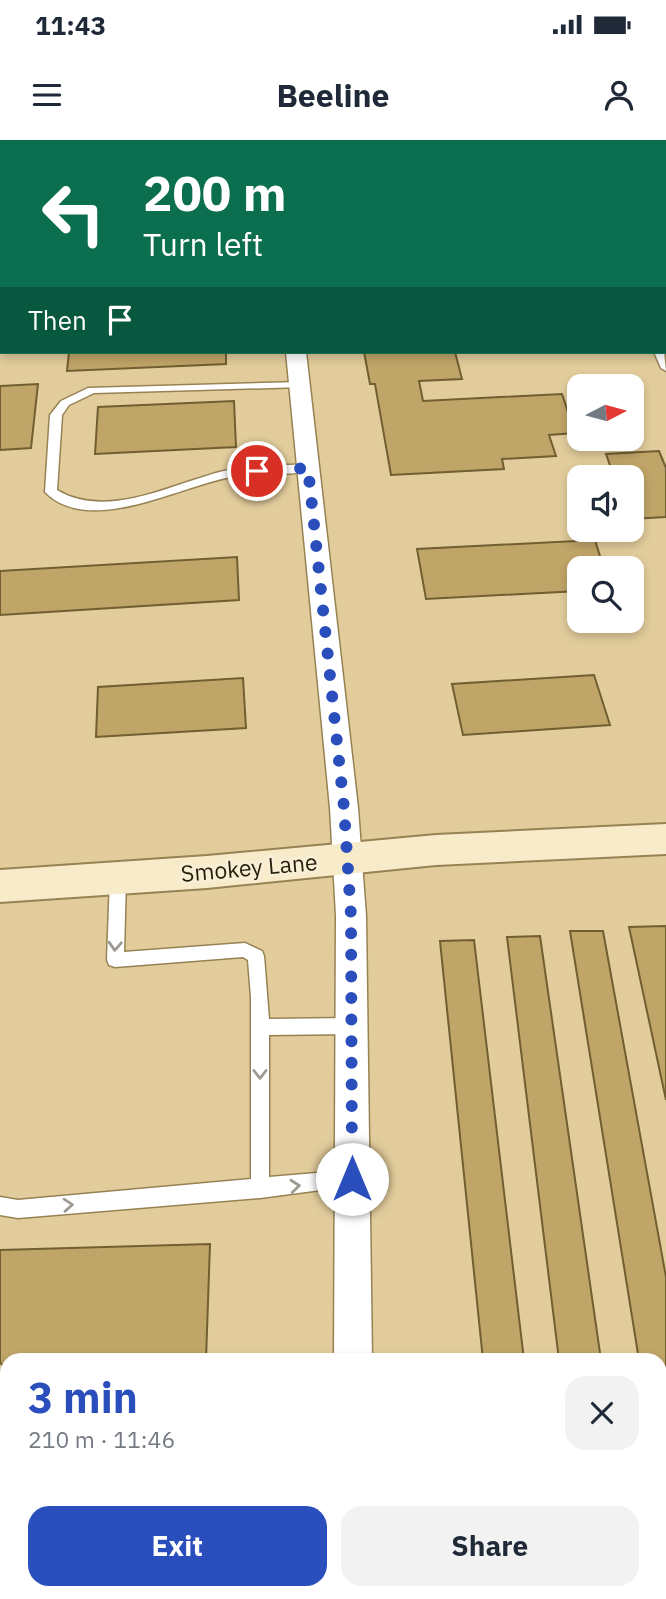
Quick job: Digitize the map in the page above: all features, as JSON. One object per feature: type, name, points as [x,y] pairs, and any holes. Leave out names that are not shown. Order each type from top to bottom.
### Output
[{"type":"street","points":[[296,354],[351,916],[353,1353]]},
{"type":"street","name":"Smokey Lane","points":[[0,886],[436,850],[666,838]]},
{"type":"lane","points":[[299,385],[92,390],[65,403],[56,415],[51,492],[61,502],[85,506],[113,504],[142,499],[231,473],[308,468]]},
{"type":"lane","points":[[118,878],[115,960],[252,951],[258,961],[260,1189]]},
{"type":"lane","points":[[260,1027],[351,1026]]},
{"type":"lane","points":[[0,1206],[18,1209],[352,1179]]},
{"type":"building","points":[[69,354],[226,354],[226,364],[67,371]]},
{"type":"building","points":[[364,354],[456,354],[462,379],[419,381],[423,401],[562,394],[567,409],[567,434],[549,435],[556,456],[502,459],[504,469],[391,475],[375,384],[370,384]]},
{"type":"building","points":[[38,384],[31,448],[0,450],[0,386]]},
{"type":"building","points":[[234,401],[236,447],[95,454],[98,407]]},
{"type":"building","points":[[659,451],[666,468],[666,517],[644,518],[644,465],[610,465],[606,454]]},
{"type":"building","points":[[596,542],[600,556],[567,556],[567,592],[426,599],[417,549]]},
{"type":"building","points":[[237,557],[239,600],[0,615],[0,571]]},
{"type":"building","points":[[594,675],[610,725],[463,735],[452,684]]},
{"type":"building","points":[[243,678],[246,728],[96,737],[98,687]]},
{"type":"building","points":[[666,926],[666,1100],[629,927]]},
{"type":"building","points":[[570,931],[603,931],[666,1277],[666,1353],[638,1353]]},
{"type":"building","points":[[540,936],[600,1353],[558,1353],[507,937]]},
{"type":"building","points":[[474,940],[523,1353],[482,1353],[440,941]]},
{"type":"building","points":[[210,1244],[206,1353],[0,1353],[0,1250]]},
{"type":"route","points":[[257,471],[308,468],[344,808],[351,916],[352,1179]]}]
